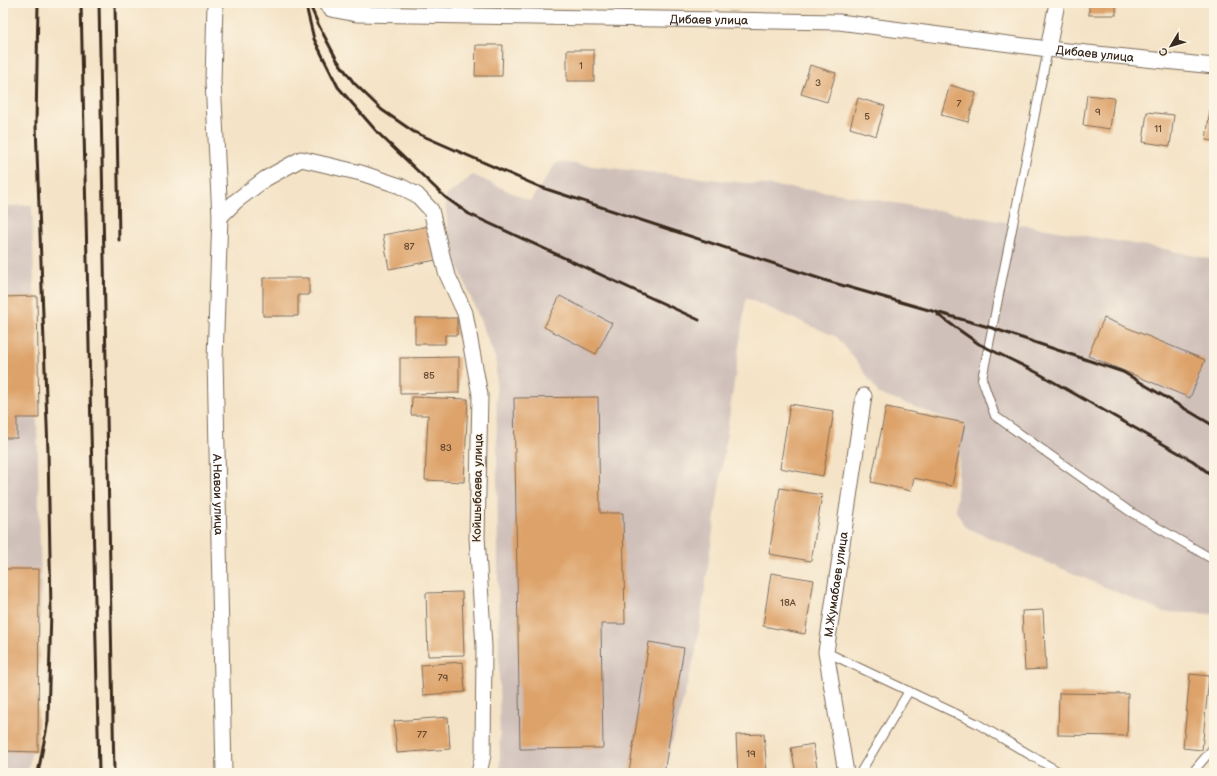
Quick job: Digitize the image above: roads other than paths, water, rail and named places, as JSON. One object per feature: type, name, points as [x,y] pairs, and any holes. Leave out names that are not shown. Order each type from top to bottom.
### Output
[{"type":"street","name":"А.Навои улица","points":[[215,3],[214,80],[220,217],[215,358],[224,773]]},
{"type":"street","name":"Дибаев улица","points":[[325,3],[331,9],[356,14],[839,22],[1048,49],[1214,66]]},
{"type":"street","name":"Дибаев улица","points":[[1048,49],[1057,3]]},
{"type":"street","name":"Койшыбаева улица","points":[[220,217],[236,201],[265,179],[301,159],[361,173],[400,186],[417,195],[431,210],[446,272],[465,313],[480,395],[477,537],[484,663],[483,755],[479,773]]},
{"type":"street","name":"М.Жумабаев улица","points":[[846,773],[826,652],[864,396]]},
{"type":"lane","points":[[1048,49],[982,379],[995,416],[1129,510],[1214,560]]},
{"type":"lane","points":[[826,652],[976,723],[1061,773]]},
{"type":"lane","points":[[860,773],[909,692]]},
{"type":"lane","points":[[1192,773],[1214,747]]},
{"type":"railway","points":[[38,3],[36,125],[48,451],[51,610],[48,721],[38,773]]},
{"type":"railway","points":[[81,3],[99,773]]},
{"type":"railway","points":[[99,3],[114,773]]},
{"type":"railway","points":[[115,3],[119,240]]},
{"type":"railway","points":[[309,3],[337,60],[354,83],[382,110],[414,132],[540,187],[827,281],[992,328],[1123,372],[1214,426]]},
{"type":"railway","points":[[307,10],[314,39],[338,87],[378,133],[445,197],[469,214],[699,320]]},
{"type":"railway","points":[[938,315],[979,344],[1036,372],[1193,461],[1214,477]]}]
